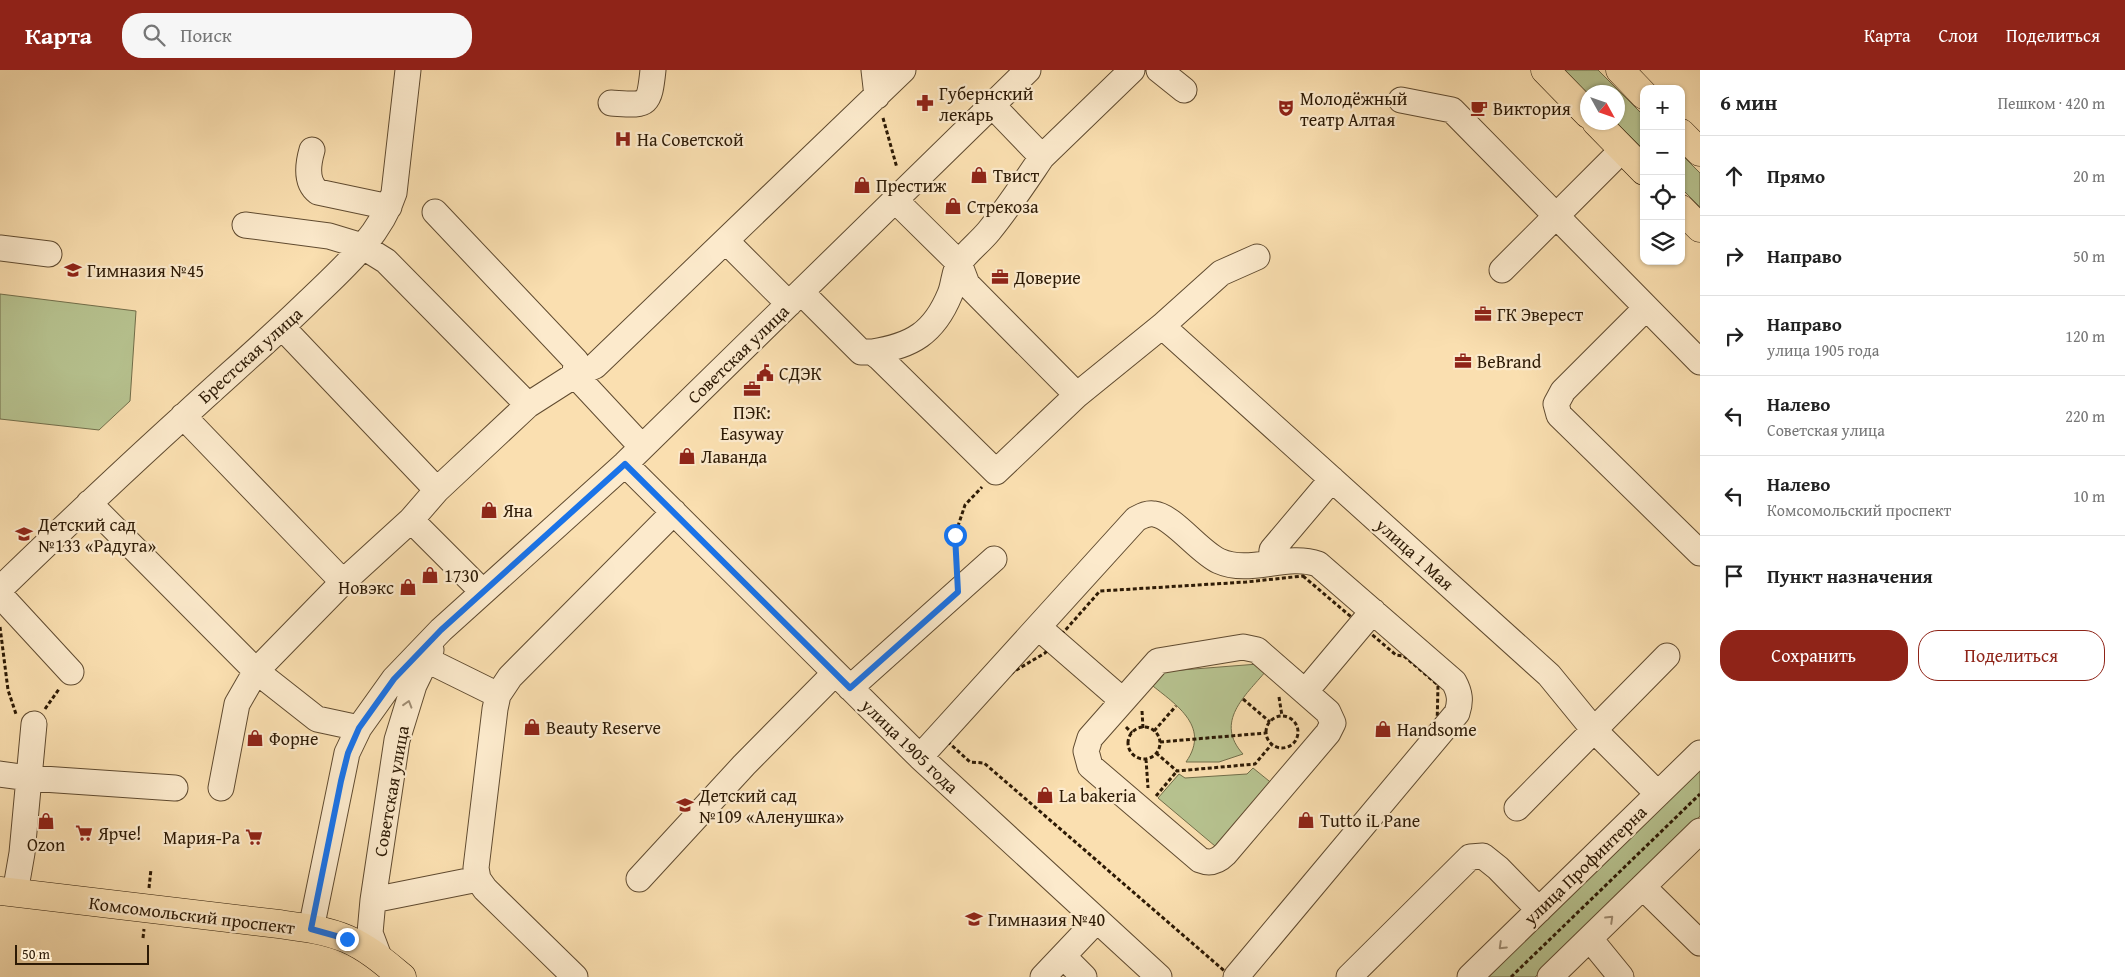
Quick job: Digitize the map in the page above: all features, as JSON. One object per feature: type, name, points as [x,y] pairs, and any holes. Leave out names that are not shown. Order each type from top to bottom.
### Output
[{"type":"main road","points":[[1545,70],[1580,106]]},
{"type":"main road","points":[[1620,70],[1640,91]]},
{"type":"main road","points":[[1604,130],[1640,167]]},
{"type":"main road","points":[[1685,137],[1700,152]]},
{"type":"main road","points":[[1685,213],[1700,228]]},
{"type":"main road","name":"Комсомольский проспект","points":[[7,892],[311,929],[347,939],[379,957],[402,977]]},
{"type":"street","name":"Брестская улица","points":[[0,589],[89,503],[282,327],[342,269],[362,246],[390,207],[394,193],[408,70]]},
{"type":"street","points":[[611,103],[640,105],[646,102],[649,97],[653,70]]},
{"type":"street","points":[[874,70],[877,96]]},
{"type":"street","points":[[220,788],[237,704],[256,671],[343,582],[411,520],[437,490],[528,405],[575,375],[596,366],[850,119],[903,70]]},
{"type":"street","name":"Советская улица","points":[[311,929],[348,753],[359,728],[394,679],[441,630],[634,456],[1028,70]]},
{"type":"street","points":[[726,240],[861,352],[888,350],[912,342],[928,330],[950,294],[959,263],[982,240],[1006,210],[1042,157],[1132,70]]},
{"type":"street","points":[[1159,70],[1184,90]]},
{"type":"street","points":[[1401,100],[1452,110],[1700,362]]},
{"type":"street","points":[[992,105],[1042,157]]},
{"type":"street","points":[[1502,270],[1623,149]]},
{"type":"street","points":[[312,150],[309,161],[310,183],[318,192],[390,207]]},
{"type":"street","points":[[895,200],[959,263],[967,284],[1077,395]]},
{"type":"street","points":[[434,212],[576,361],[575,375]]},
{"type":"street","points":[[245,225],[329,236],[362,246],[386,262],[528,405]]},
{"type":"street","points":[[0,248],[49,254]]},
{"type":"street","points":[[872,352],[996,472],[1077,395],[1162,326],[1221,273],[1257,257]]},
{"type":"street","points":[[1646,308],[1563,391],[1556,404],[1558,415],[1700,553]]},
{"type":"street","name":"улица 1 Мая","points":[[1162,326],[1549,675],[1594,730],[1658,794]]},
{"type":"street","points":[[282,327],[437,490]]},
{"type":"street","name":"улица 1905 года","points":[[575,375],[674,512],[920,757],[1159,977]]},
{"type":"street","points":[[183,416],[343,582]]},
{"type":"street","points":[[1271,563],[1272,550],[1332,479]]},
{"type":"street","points":[[89,503],[256,671],[316,719],[359,728]]},
{"type":"street","points":[[575,977],[485,889],[478,878],[476,868],[498,695],[510,677],[674,512]]},
{"type":"street","points":[[920,757],[1047,634],[1136,519],[1145,514],[1161,515],[1209,555],[1223,563],[1239,565],[1298,560],[1318,564],[1367,618],[1454,682],[1460,697],[1457,713],[1236,977]]},
{"type":"street","points":[[411,520],[483,592]]},
{"type":"street","points":[[639,879],[744,765],[843,681],[958,592],[994,559]]},
{"type":"street","points":[[0,595],[71,672]]},
{"type":"street","points":[[1305,692],[1367,618]]},
{"type":"street","name":"Советская улица","points":[[379,957],[370,933],[373,900],[397,740],[414,685],[441,630]]},
{"type":"street","points":[[1047,634],[1121,711]]},
{"type":"street","points":[[1243,647],[1257,650],[1305,692],[1331,716],[1332,728],[1225,854],[1213,862],[1200,860],[1090,766],[1087,759],[1087,743],[1121,711],[1158,660],[1243,647]]},
{"type":"street","points":[[1517,808],[1667,656]]},
{"type":"street","points":[[427,660],[498,695]]},
{"type":"street","points":[[7,892],[22,853],[34,732]]},
{"type":"street","name":"улица Профинтерна","points":[[1470,977],[1700,753]]},
{"type":"street","points":[[0,774],[28,778],[175,788]]},
{"type":"street","points":[[1550,977],[1700,831]]},
{"type":"street","points":[[1349,977],[1470,857],[1483,856],[1498,868],[1539,910]]},
{"type":"street","points":[[373,900],[478,878]]},
{"type":"street","points":[[1643,887],[1700,943]]},
{"type":"street","points":[[1043,977],[1097,920]]},
{"type":"street","points":[[1590,939],[1621,977]]},
{"type":"street","points":[[1063,956],[1084,977]]},
{"type":"path","points":[[877,96],[897,168]]},
{"type":"path","points":[[958,592],[955,535],[965,505],[996,472]]},
{"type":"path","points":[[1303,576],[1367,618],[1396,655],[1404,656],[1438,685],[1438,727],[1228,974],[984,763],[970,762],[947,741],[1003,678],[1045,653],[1047,634],[1100,591],[1246,582],[1303,576]]},
{"type":"path","points":[[0,626],[8,690],[18,719],[34,732],[71,672]]},
{"type":"path","points":[[1243,699],[1270,722]]},
{"type":"path","points":[[1154,731],[1176,706]]},
{"type":"path","points":[[1121,711],[1132,733]]},
{"type":"path","points":[[1282,716],[1288,717],[1296,725],[1298,731],[1294,743],[1289,747],[1277,747],[1272,744],[1266,733],[1270,722],[1282,716]]},
{"type":"path","points":[[1142,727],[1154,731],[1160,742],[1156,754],[1146,759],[1139,759],[1130,751],[1129,739],[1132,733],[1142,727]]},
{"type":"path","points":[[1160,742],[1266,733]]},
{"type":"path","points":[[1146,759],[1151,797],[1177,771],[1255,764],[1272,744]]},
{"type":"path","points":[[1156,754],[1177,771]]},
{"type":"path","points":[[1511,977],[1700,794]]},
{"type":"green space","points":[[1564,70],[1598,70],[1613,85],[1580,85]]},
{"type":"green space","points":[[1625,97],[1640,112],[1640,146],[1623,130],[1625,130]]},
{"type":"green space","points":[[1685,158],[1700,173],[1700,207],[1685,192]]},
{"type":"green space","points":[[0,294],[136,311],[130,401],[99,430],[0,419]]},
{"type":"green space","points":[[1258,664],[1266,671],[1242,700],[1232,720],[1231,731],[1235,742],[1243,754],[1219,762],[1186,762],[1193,749],[1195,737],[1192,726],[1178,707],[1148,682],[1156,672]]},
{"type":"green space","points":[[1253,768],[1274,785],[1215,846],[1158,798],[1179,774],[1185,778],[1247,774]]},
{"type":"green space","points":[[1700,770],[1700,816],[1535,977],[1488,977]]},
{"type":"place","name":"Губернский лекарь","points":[[925,103]]},
{"type":"place","name":"Молодёжный театр Алтая","points":[[1286,108]]},
{"type":"place","name":"Виктория","points":[[1479,108]]},
{"type":"place","name":"На Советской","points":[[623,139]]},
{"type":"place","name":"Твист","points":[[979,175]]},
{"type":"place","name":"Престиж","points":[[862,185]]},
{"type":"place","name":"Стрекоза","points":[[953,206]]},
{"type":"place","name":"Гимназия №45","points":[[73,270]]},
{"type":"place","name":"Доверие","points":[[1000,277]]},
{"type":"place","name":"ГК Эверест","points":[[1483,314]]},
{"type":"place","name":"BeBrand","points":[[1463,361]]},
{"type":"place","name":"СДЭК","points":[[765,373]]},
{"type":"place","name":"ПЭК: Easyway","points":[[752,389]]},
{"type":"place","name":"Лаванда","points":[[687,456]]},
{"type":"place","name":"Яна","points":[[489,510]]},
{"type":"place","name":"Детский сад №133 «Радуга»","points":[[24,534]]},
{"type":"place","name":"1730","points":[[430,575]]},
{"type":"place","name":"Новэкс","points":[[408,587]]},
{"type":"place","name":"Beauty Reserve","points":[[532,727]]},
{"type":"place","name":"Handsome","points":[[1383,729]]},
{"type":"place","name":"Форне","points":[[255,738]]},
{"type":"place","name":"La bakeria","points":[[1045,795]]},
{"type":"place","name":"Детский сад №109 «Аленушка»","points":[[685,805]]},
{"type":"place","name":"Tutto iL Pane","points":[[1306,820]]},
{"type":"place","name":"Ozon","points":[[46,821]]},
{"type":"place","name":"Ярче!","points":[[84,833]]},
{"type":"place","name":"Мария-Ра","points":[[254,837]]},
{"type":"place","name":"Гимназия №40","points":[[974,919]]},
{"type":"route","points":[[347,939],[311,929],[341,781],[348,753],[359,728],[394,679],[441,630],[625,464],[850,688],[958,592],[955,535]]}]
